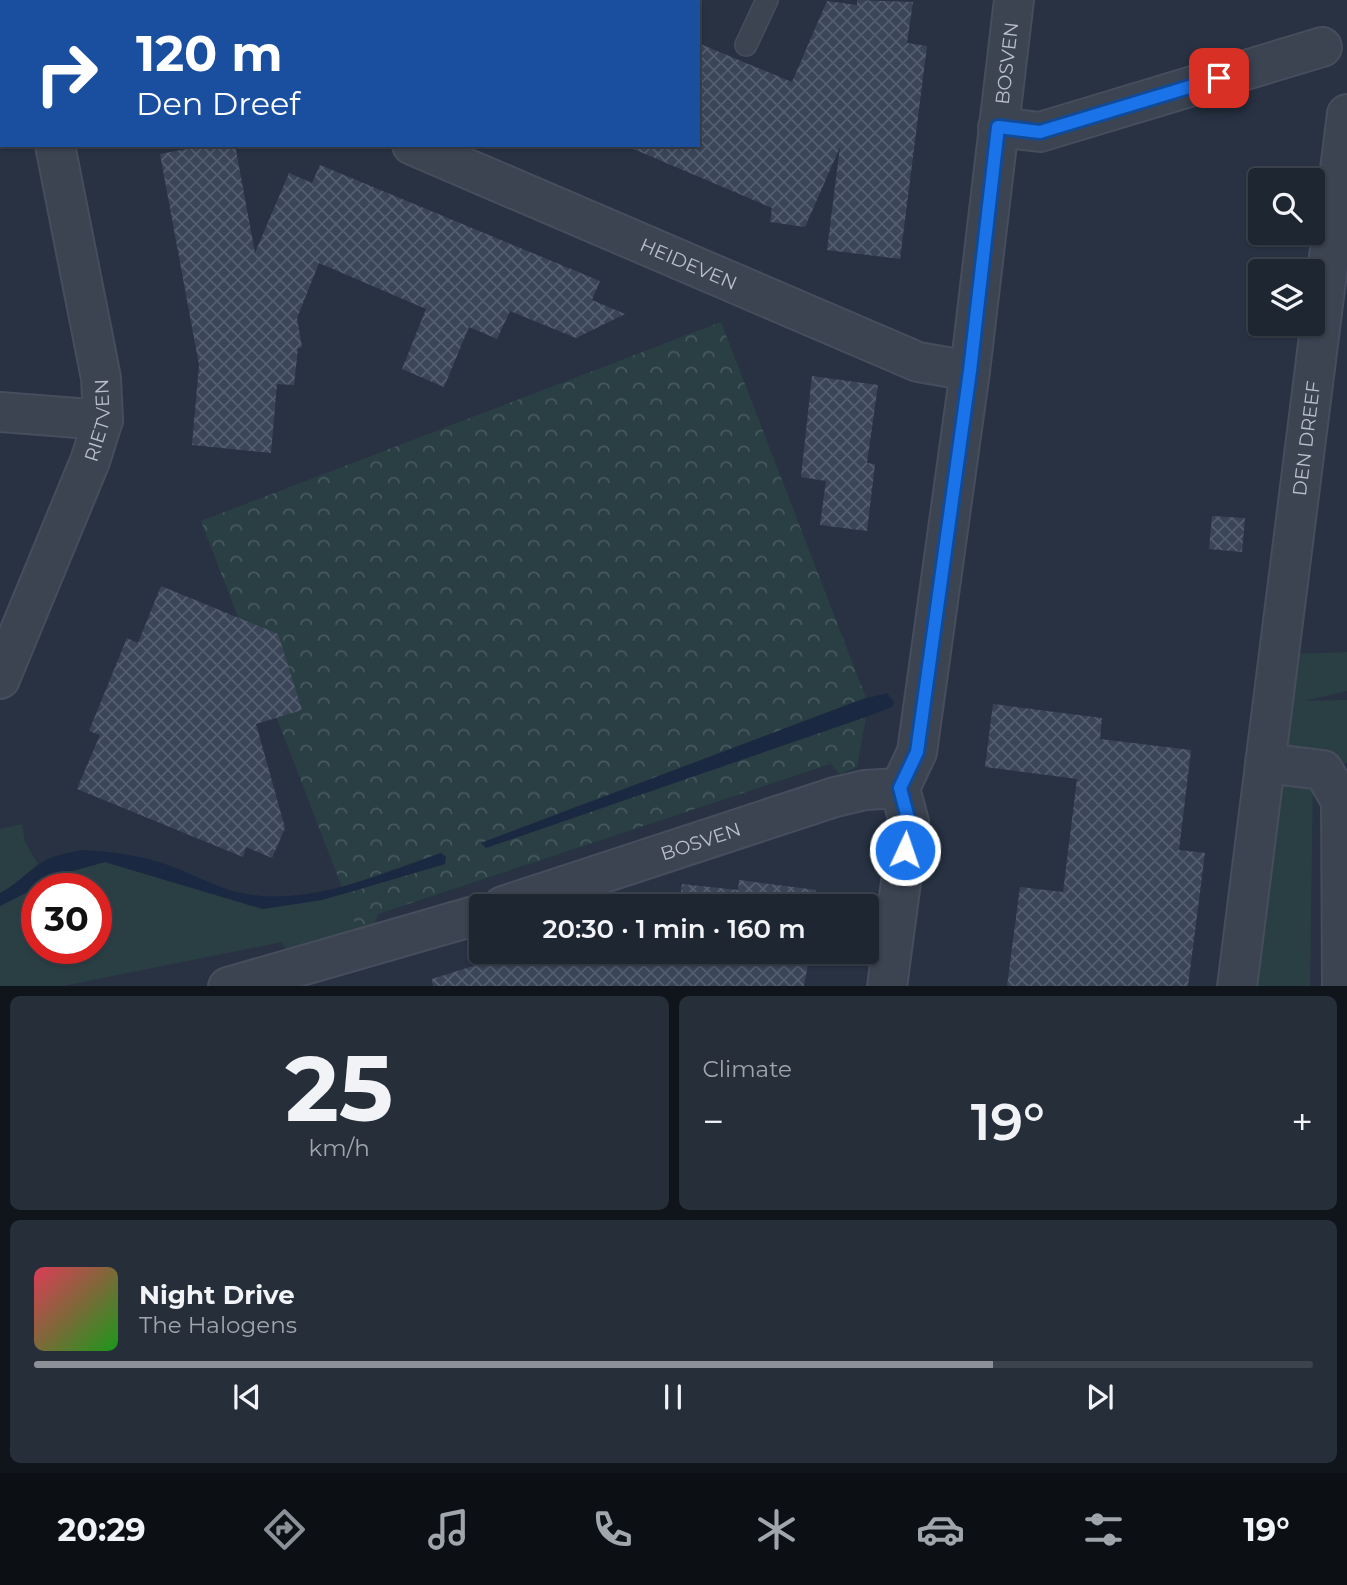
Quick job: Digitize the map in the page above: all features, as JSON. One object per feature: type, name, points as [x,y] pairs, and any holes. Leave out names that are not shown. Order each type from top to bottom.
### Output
[{"type":"street","name":"BOSVEN","points":[[540,894],[835,797],[865,790],[900,788],[917,752],[970,371],[1014,0]]},
{"type":"street","points":[[998,127],[1040,132],[1322,47]]},
{"type":"street","name":"DEN DREEF","points":[[1237,986],[1347,114]]},
{"type":"street","name":"RIETVEN","points":[[0,679],[90,461],[103,420],[101,378],[55,147]]},
{"type":"street","name":"HEIDEVEN","points":[[417,147],[918,362],[970,371]]},
{"type":"street","points":[[0,412],[103,420]]},
{"type":"street","points":[[1265,763],[1322,771],[1341,801],[1342,986]]},
{"type":"street","points":[[887,986],[909,822],[900,788]]},
{"type":"street","points":[[228,986],[355,953],[469,918]]},
{"type":"lane","points":[[746,45],[767,0]]},
{"type":"green space","points":[[721,322],[866,698],[481,843],[866,717],[857,767],[840,774],[830,764],[378,914],[371,933],[360,936],[344,894],[445,864],[441,853],[342,887],[201,521]]},
{"type":"green space","points":[[1347,652],[1347,691],[1303,701],[1347,700],[1347,763],[1332,763],[1287,751],[1281,702],[1291,654]]},
{"type":"green space","points":[[1277,776],[1313,777],[1310,986],[1248,986]]},
{"type":"green space","points":[[22,824],[25,842],[38,864],[28,873],[21,873],[21,879],[0,893],[0,829]]},
{"type":"green space","points":[[105,862],[263,909],[344,894],[360,936],[288,956],[282,942],[63,986],[0,986],[0,906],[21,895],[21,964],[112,964],[112,873],[65,873]]},
{"type":"water","points":[[887,693],[894,702],[892,707],[866,717],[486,848],[481,843],[860,700]]},
{"type":"water","points":[[80,850],[139,857],[168,865],[229,890],[282,896],[337,888],[441,853],[446,857],[445,864],[322,900],[263,909],[105,862],[65,873],[29,873],[57,856]]},
{"type":"water","points":[[21,879],[21,895],[0,906],[0,893]]},
{"type":"building","points":[[857,0],[913,2],[907,43],[927,46],[900,259],[827,250],[840,147],[805,227],[770,222],[772,208],[629,147],[700,147],[700,44],[792,82],[827,1],[857,5]]},
{"type":"building","points":[[197,147],[235,147],[255,253],[289,173],[312,183],[320,165],[600,281],[592,300],[625,314],[576,338],[510,311],[497,339],[469,327],[444,387],[402,369],[426,309],[319,263],[297,318],[302,347],[298,348],[294,385],[277,384],[271,453],[192,445],[199,365],[160,154]]},
{"type":"building","points":[[812,376],[878,385],[867,463],[875,464],[867,531],[820,525],[826,481],[801,477]]},
{"type":"building","points":[[1212,516],[1245,518],[1242,552],[1209,549]]},
{"type":"building","points":[[161,586],[278,634],[302,710],[256,724],[285,828],[272,858],[246,847],[243,857],[77,789],[100,735],[89,731],[127,638],[138,643]]},
{"type":"building","points":[[993,704],[1102,718],[1100,739],[1191,750],[1179,850],[1205,853],[1188,986],[1007,986],[1020,887],[1063,892],[1077,779],[985,767]]},
{"type":"building","points":[[739,880],[816,890],[815,894],[681,894],[682,884],[738,890]]},
{"type":"building","points":[[479,964],[808,964],[804,986],[433,986],[432,979]]},
{"type":"route","points":[[905,850],[909,822],[900,788],[917,752],[970,371],[998,127],[1040,132],[1219,78]]}]
